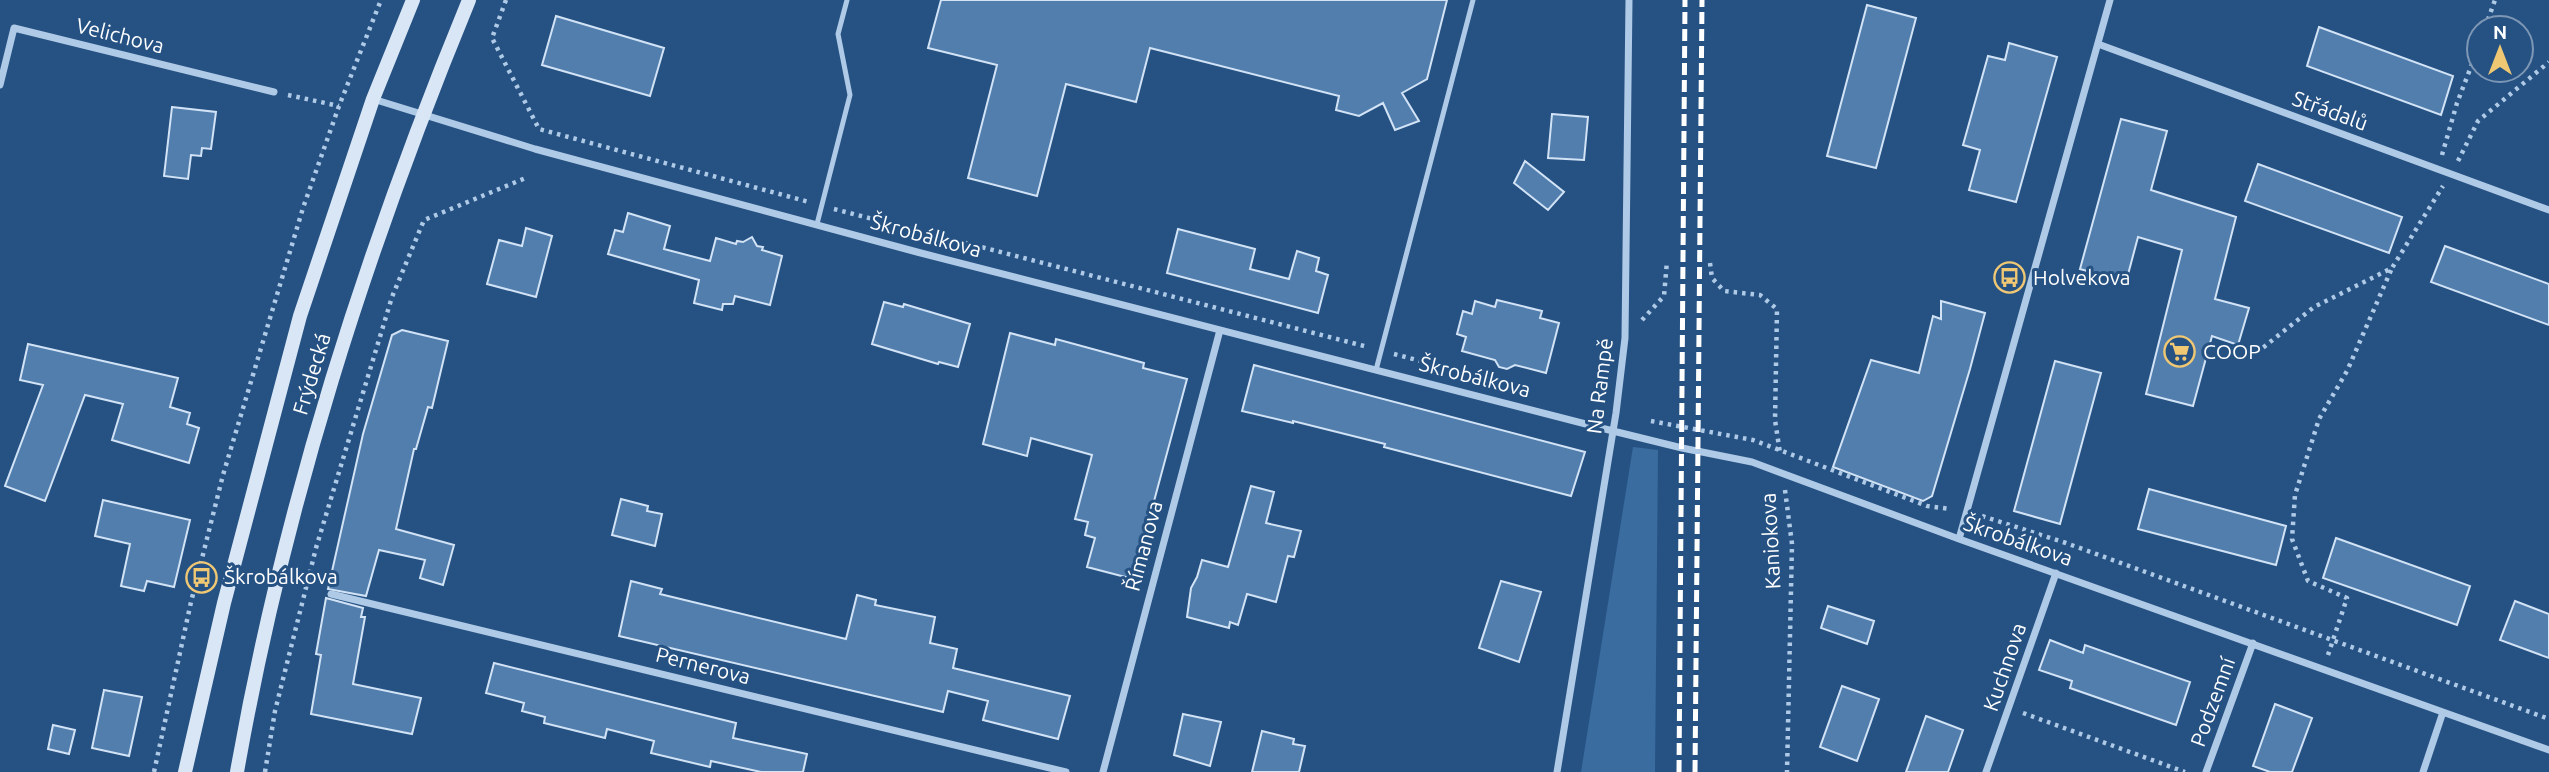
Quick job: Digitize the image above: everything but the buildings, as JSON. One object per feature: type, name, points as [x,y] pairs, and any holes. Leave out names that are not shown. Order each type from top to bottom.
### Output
[{"type":"main road","name":"Frýdecká","points":[[185,772],[224,603],[300,316],[373,99],[413,0]]},
{"type":"main road","name":"Frýdecká","points":[[237,772],[268,612],[314,439],[378,233],[469,0]]},
{"type":"street","name":"Na Rampě","points":[[1558,772],[1613,431],[1625,338],[1629,0]]},
{"type":"street","points":[[1959,539],[2110,0]]},
{"type":"street","name":"Velichova","points":[[0,85],[14,28],[274,92]]},
{"type":"street","name":"Střádalů","points":[[2098,44],[2549,210]]},
{"type":"street","name":"Škrobálkova","points":[[373,99],[535,149],[817,225],[1613,431],[1752,462],[2549,750]]},
{"type":"street","name":"Římanova","points":[[1103,772],[1220,330]]},
{"type":"street","name":"Kuchnova","points":[[1986,772],[2056,573]]},
{"type":"street","name":"Pernerova","points":[[331,594],[1066,772]]},
{"type":"street","name":"Podzemní","points":[[2206,772],[2253,643]]},
{"type":"street","points":[[2423,772],[2443,712]]},
{"type":"lane","points":[[817,225],[850,95],[838,34],[847,0]]},
{"type":"lane","points":[[1376,370],[1473,0]]},
{"type":"path","points":[[154,772],[191,602],[223,475],[303,208],[339,106],[381,0]]},
{"type":"path","points":[[2323,669],[2347,598],[2308,581],[2292,539],[2295,495],[2319,419],[2347,372],[2392,268],[2451,174],[2478,121],[2549,62]]},
{"type":"path","points":[[2437,169],[2465,81]]},
{"type":"path","points":[[274,92],[339,106]]},
{"type":"path","points":[[265,772],[275,711],[316,548],[392,297],[424,220],[528,177]]},
{"type":"path","points":[[1625,338],[1664,296],[1667,261]]},
{"type":"path","name":"Kaniokova","points":[[1710,263],[1712,278],[1724,291],[1760,295],[1777,309],[1775,420],[1792,544],[1787,772]]},
{"type":"path","points":[[2250,358],[2314,307],[2392,268]]},
{"type":"path","points":[[2009,708],[2185,772]]},
{"type":"shaded area","points":[[1633,447],[1658,450],[1655,772],[1581,772]]},
{"type":"railway","points":[[1679,772],[1685,0]]},
{"type":"railway","points":[[1695,772],[1702,0]]},
{"type":"place","name":"Holvekova","points":[[2010,278]]},
{"type":"place","name":"COOP","points":[[2180,352]]},
{"type":"place","name":"Škrobálkova","points":[[201,577]]}]
